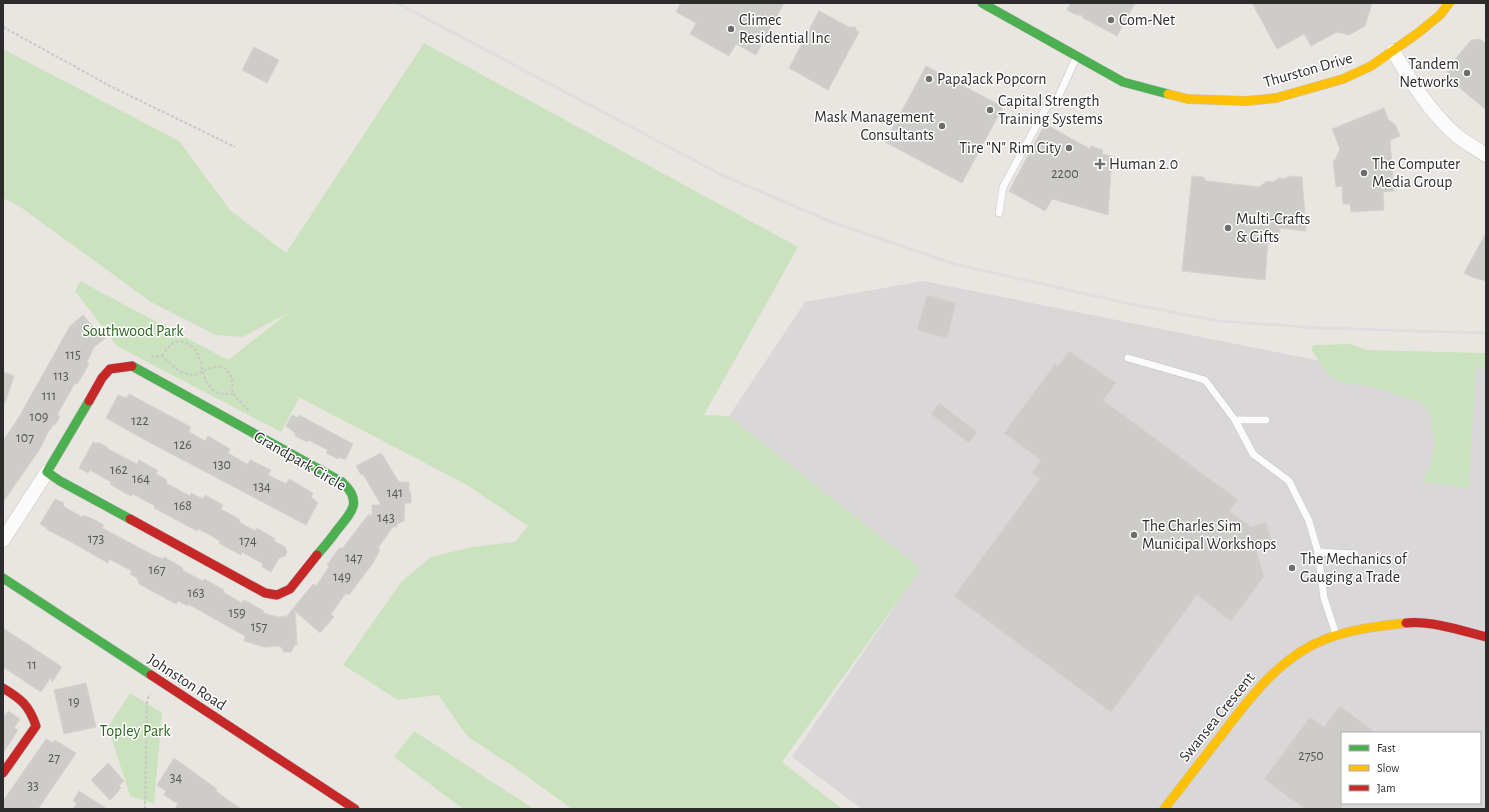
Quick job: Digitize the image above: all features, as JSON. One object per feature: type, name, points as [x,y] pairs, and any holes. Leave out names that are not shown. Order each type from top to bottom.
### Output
[{"type":"street","name":"Thurston Drive","points":[[982,3],[1123,82],[1188,99],[1246,101],[1276,98],[1343,79],[1371,66],[1418,33],[1440,14],[1449,3]]},
{"type":"street","points":[[1393,51],[1418,91],[1437,116],[1456,135],[1486,155]]},
{"type":"street","points":[[3,540],[47,472],[102,378],[110,369],[132,366]]},
{"type":"street","name":"Grandpark Circle","points":[[47,472],[65,484],[265,593],[277,595],[290,589],[352,512],[352,491],[342,482],[132,366]]},
{"type":"street","name":"Johnston Road","points":[[3,578],[355,809]]},
{"type":"street","name":"Swansea Crescent","points":[[1164,809],[1256,690],[1280,668],[1302,651],[1325,639],[1358,629],[1414,622],[1450,628],[1486,637]]},
{"type":"street","points":[[3,688],[24,702],[32,711],[36,726],[3,773]]},
{"type":"lane","points":[[999,212],[1003,187],[1047,106],[1056,102],[1077,56]]},
{"type":"lane","points":[[1128,358],[1204,380],[1235,420],[1253,454],[1289,480],[1309,521],[1318,552],[1324,598],[1336,636]]},
{"type":"lane","points":[[1235,420],[1266,420]]},
{"type":"lane","points":[[1318,552],[1355,554]]},
{"type":"path","points":[[3,27],[110,86],[235,147]]},
{"type":"path","points":[[132,366],[148,358],[162,356],[174,342],[178,341],[188,344],[195,349],[202,365],[202,372],[211,389],[225,395],[232,393]]},
{"type":"path","points":[[162,356],[176,369],[185,374],[195,375],[210,368],[220,367],[230,373],[233,380],[232,393],[253,415],[253,433]]},
{"type":"path","points":[[145,809],[147,700],[151,691],[159,681]]},
{"type":"shaded area","points":[[923,281],[1420,381],[1486,358],[1486,809],[862,809],[792,757],[920,569],[729,416],[805,302]]},
{"type":"green space","name":"Southwood Park","points":[[424,43],[798,247],[704,415],[729,416],[921,569],[782,762],[842,809],[572,809],[511,765],[467,736],[438,695],[398,700],[343,665],[402,581],[431,557],[472,547],[515,542],[528,526],[467,485],[289,392],[299,398],[281,432],[117,346],[75,291],[80,281],[228,360],[288,313],[243,337],[216,335],[151,302],[19,206],[3,198],[3,49],[179,141],[230,210],[286,253]]},
{"type":"green space","points":[[1351,344],[1366,350],[1486,353],[1486,368],[1476,368],[1469,488],[1423,482],[1431,463],[1435,448],[1431,418],[1425,407],[1420,402],[1373,387],[1342,382],[1327,374],[1311,349],[1314,345]]},
{"type":"green space","name":"Topley Park","points":[[130,693],[162,713],[154,804],[130,796],[108,727]]},
{"type":"green space","points":[[414,731],[534,809],[463,809],[394,757]]},
{"type":"building","name":"Climec Residential Inc","points":[[681,3],[784,3],[756,55],[736,44],[729,56],[690,34],[696,23],[676,12]]},
{"type":"building","points":[[1071,3],[1135,3],[1117,36],[1083,18],[1082,15],[1077,15],[1067,10]]},
{"type":"building","points":[[1252,3],[1372,3],[1365,26],[1349,35],[1337,32],[1311,46],[1304,34],[1277,49]]},
{"type":"building","points":[[819,11],[849,27],[856,27],[856,31],[859,32],[828,90],[789,68]]},
{"type":"building","name":"Tandem Networks","points":[[1480,39],[1486,44],[1486,110],[1448,78],[1447,69],[1471,40]]},
{"type":"building","points":[[254,47],[279,60],[267,83],[242,70]]},
{"type":"building","points":[[926,66],[1003,107],[962,183],[885,142]]},
{"type":"building","name":"The Computer Media Group","points":[[1384,108],[1388,119],[1396,126],[1400,136],[1390,140],[1394,191],[1383,192],[1384,210],[1351,212],[1350,204],[1343,204],[1342,186],[1336,187],[1333,160],[1335,160],[1340,149],[1332,129]]},
{"type":"building","points":[[1045,124],[1090,149],[1091,146],[1103,150],[1102,154],[1112,156],[1108,215],[1052,199],[1045,211],[1009,191]]},
{"type":"building","name":"Multi-Crafts & Gifts","points":[[1192,176],[1203,177],[1206,181],[1259,187],[1267,181],[1274,182],[1278,178],[1285,179],[1289,176],[1302,177],[1306,231],[1280,228],[1279,242],[1268,241],[1265,280],[1182,271]]},
{"type":"building","points":[[1486,233],[1486,281],[1464,273]]},
{"type":"building","points":[[927,295],[956,303],[947,338],[917,330]]},
{"type":"building","points":[[83,315],[95,330],[98,327],[106,338],[94,347],[84,373],[77,384],[75,383],[57,415],[60,416],[55,425],[54,424],[47,434],[40,449],[3,502],[3,441],[19,417],[70,326]]},
{"type":"building","name":"The Charles Sim Municipal Workshops","points":[[1069,351],[1116,383],[1103,400],[1238,500],[1229,511],[1251,527],[1266,522],[1272,542],[1255,547],[1264,576],[1231,621],[1197,595],[1111,712],[954,596],[1040,479],[1032,473],[1041,460],[1004,433],[1055,364],[1058,366]]},
{"type":"building","points":[[3,372],[14,376],[5,403],[3,403]]},
{"type":"building","points":[[129,394],[191,427],[189,432],[205,441],[208,436],[230,449],[228,453],[245,463],[248,464],[250,460],[271,470],[268,475],[286,484],[289,479],[313,493],[311,497],[318,503],[306,525],[106,418],[118,395],[127,398]]},
{"type":"building","points":[[939,403],[977,432],[969,443],[931,414]]},
{"type":"building","points":[[292,415],[298,418],[299,415],[353,444],[345,460],[339,457],[338,459],[326,453],[328,450],[308,440],[307,442],[295,436],[296,434],[286,426]]},
{"type":"building","points":[[93,442],[97,444],[98,442],[137,464],[139,460],[158,470],[156,474],[167,480],[166,483],[190,496],[191,493],[203,499],[205,495],[223,505],[221,509],[240,520],[239,522],[255,531],[257,528],[275,539],[274,541],[285,547],[287,552],[285,556],[279,558],[271,572],[262,567],[263,564],[242,552],[241,555],[219,543],[220,541],[210,535],[198,529],[197,531],[154,508],[155,506],[133,494],[131,496],[123,492],[110,484],[111,482],[90,470],[88,473],[79,468]]},
{"type":"building","points":[[381,453],[399,482],[409,482],[411,503],[405,503],[404,521],[397,524],[397,527],[393,527],[378,548],[380,550],[373,563],[349,595],[346,593],[331,614],[334,617],[320,633],[295,611],[297,645],[295,645],[291,652],[284,652],[280,646],[264,647],[244,641],[245,636],[188,604],[188,606],[178,601],[176,604],[139,584],[137,578],[130,574],[132,571],[109,559],[108,563],[46,529],[47,528],[40,524],[55,499],[64,503],[63,506],[82,517],[83,515],[104,525],[102,528],[153,555],[163,559],[164,557],[183,568],[182,570],[203,581],[204,579],[224,590],[223,592],[242,603],[244,600],[264,611],[263,613],[278,617],[287,616],[313,584],[316,586],[329,567],[327,565],[340,547],[342,549],[368,515],[372,515],[372,505],[381,505],[363,474],[361,475],[356,466]]},
{"type":"building","points":[[3,628],[62,667],[52,682],[51,677],[41,692],[3,667]]},
{"type":"building","points":[[86,683],[96,727],[64,734],[54,690]]},
{"type":"building","points":[[1340,706],[1375,732],[1341,732],[1342,809],[1305,809],[1264,779],[1310,717],[1324,727]]},
{"type":"building","points":[[8,711],[20,719],[14,728],[18,730],[3,753],[3,719]]},
{"type":"building","points":[[46,739],[53,743],[55,740],[76,753],[38,809],[3,809],[3,801]]},
{"type":"building","points":[[174,758],[217,789],[216,791],[241,809],[175,809],[178,804],[164,795],[166,791],[157,785]]},
{"type":"building","points":[[108,763],[124,781],[119,786],[121,788],[119,791],[110,800],[91,780]]},
{"type":"building","points":[[79,791],[107,809],[73,809],[77,803],[73,801]]},
{"type":"railway","points":[[397,3],[722,175],[829,221],[954,264],[1126,303],[1218,321],[1319,328],[1486,333]]},
{"type":"traffic: fast","points":[[982,3],[1123,82],[1168,94]]},
{"type":"traffic: fast","points":[[132,366],[342,482],[352,495],[354,501],[351,512],[317,555]]},
{"type":"traffic: fast","points":[[89,401],[47,472],[60,481],[130,519]]},
{"type":"traffic: fast","points":[[3,578],[151,675]]},
{"type":"traffic: slow","points":[[1168,94],[1188,99],[1246,101],[1276,98],[1343,79],[1371,66],[1418,33],[1440,15],[1449,3]]},
{"type":"traffic: slow","points":[[1164,809],[1242,708],[1267,680],[1294,656],[1326,639],[1346,633],[1366,628],[1406,623]]},
{"type":"traffic: jam","points":[[89,401],[102,378],[110,369],[132,366]]},
{"type":"traffic: jam","points":[[130,519],[265,593],[277,595],[290,589],[317,555]]},
{"type":"traffic: jam","points":[[1406,623],[1425,623],[1457,629],[1486,637]]},
{"type":"traffic: jam","points":[[151,675],[355,809]]},
{"type":"traffic: jam","points":[[3,688],[24,703],[36,726],[3,773]]},
{"type":"place","name":"Com-Net","points":[[1111,20]]},
{"type":"place","name":"Climec Residential Inc","points":[[731,29]]},
{"type":"place","name":"Tandem Networks","points":[[1467,73]]},
{"type":"place","name":"PapaJack Popcorn","points":[[929,79]]},
{"type":"place","name":"Capital Strength Training Systems","points":[[990,110]]},
{"type":"place","name":"Mask Management Consultants","points":[[942,126]]},
{"type":"place","name":"Tire \"N\" Rim City","points":[[1069,148]]},
{"type":"place","name":"Human 2.0","points":[[1100,164]]},
{"type":"place","name":"The Computer Media Group","points":[[1364,173]]},
{"type":"place","name":"Multi-Crafts & Gifts","points":[[1228,228]]},
{"type":"place","name":"The Charles Sim Municipal Workshops","points":[[1134,535]]},
{"type":"place","name":"The Mechanics of Gauging a Trade","points":[[1292,568]]}]
